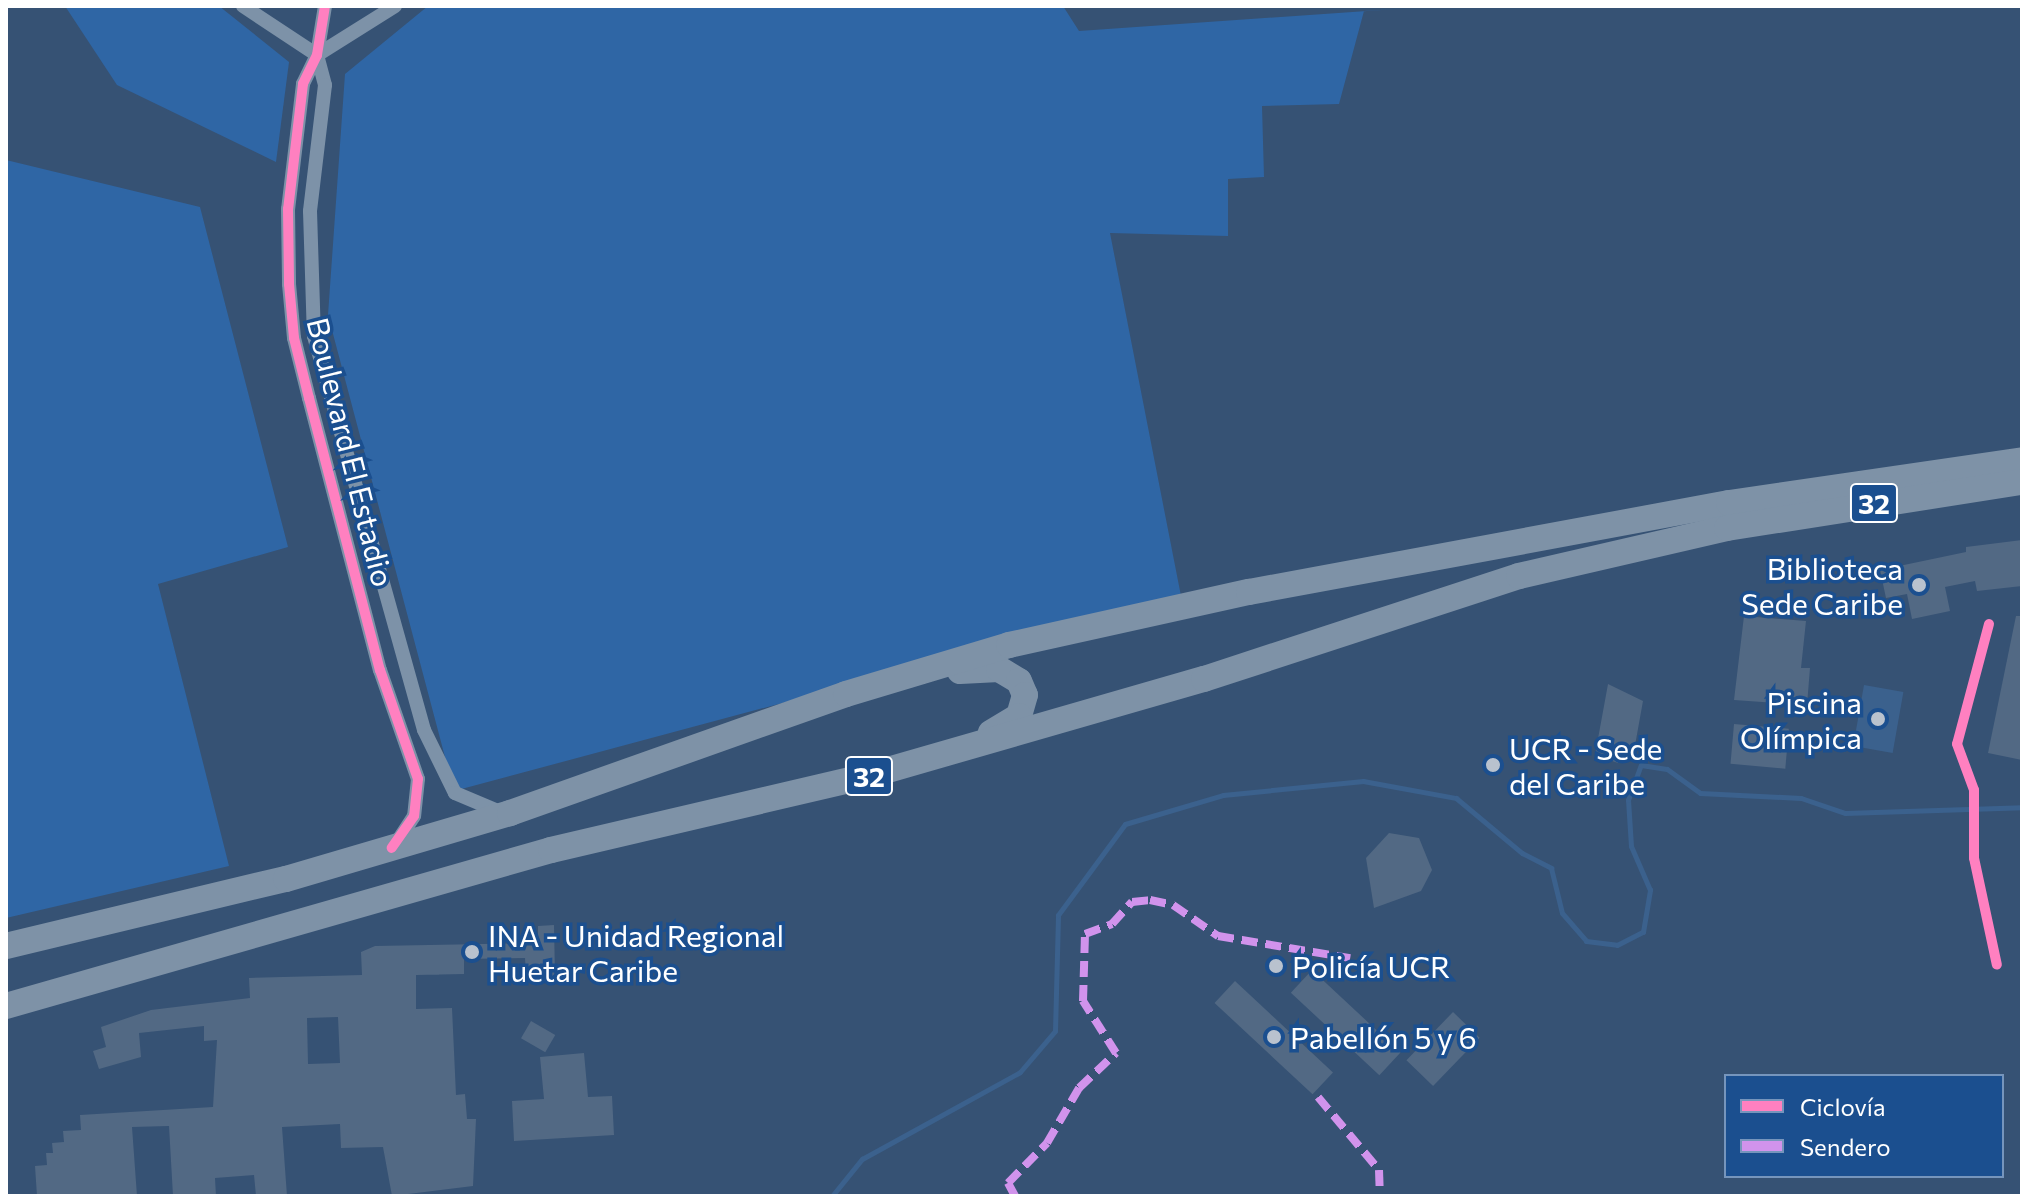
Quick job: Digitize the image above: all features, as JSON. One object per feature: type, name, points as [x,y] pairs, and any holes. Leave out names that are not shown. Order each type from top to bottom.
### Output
[{"type":"highway","name":"32","points":[[6,946],[392,848],[510,813],[846,694],[1009,645],[1263,589],[1729,503],[2022,460]]},
{"type":"highway","name":"32","points":[[6,1006],[551,850],[867,776],[1204,679],[1519,576],[1727,528],[2022,482]]},
{"type":"highway","points":[[846,694],[983,668],[1012,673],[1025,695],[1010,724],[867,776]]},
{"type":"street","points":[[243,6],[317,55]]},
{"type":"street","points":[[317,55],[325,6]]},
{"type":"street","points":[[317,55],[395,6]]},
{"type":"street","name":"Boulevard El Estadio","points":[[317,55],[325,85],[310,211],[310,279],[314,336],[329,397],[438,762],[455,793],[510,813]]},
{"type":"street","name":"Boulevard El Estadio","points":[[317,55],[303,84],[288,209],[294,338],[380,670],[418,779],[414,816],[392,848]]},
{"type":"shaded area","points":[[65,6],[219,6],[289,62],[276,162],[117,85]]},
{"type":"shaded area","points":[[428,6],[1063,6],[1079,31],[1364,11],[1339,104],[1262,106],[1264,177],[1228,179],[1228,236],[1110,233],[1181,596],[454,791],[328,315],[345,74]]},
{"type":"shaded area","points":[[6,160],[200,207],[288,547],[158,584],[229,866],[6,918]]},
{"type":"shaded area","name":"Piscina Olímpica","points":[[1864,685],[1903,692],[1893,753],[1853,746]]},
{"type":"building","points":[[2022,540],[2022,586],[1977,591],[1975,581],[1945,587],[1950,611],[1912,619],[1907,594],[1886,598],[1880,570],[1966,552],[1966,547]]},
{"type":"building","points":[[1744,616],[1806,621],[1801,668],[1810,668],[1807,705],[1734,700]]},
{"type":"building","points":[[2016,616],[2022,616],[2022,760],[1988,753]]},
{"type":"building","points":[[1608,684],[1643,701],[1634,751],[1621,749],[1618,763],[1595,755]]},
{"type":"building","points":[[1734,724],[1789,729],[1785,769],[1731,764]]},
{"type":"building","points":[[1389,833],[1419,838],[1432,870],[1421,891],[1374,908],[1366,858]]},
{"type":"building","points":[[554,925],[555,976],[526,977],[525,958],[464,959],[464,974],[416,975],[416,1009],[452,1008],[456,1095],[465,1094],[467,1119],[476,1119],[473,1186],[392,1196],[383,1147],[341,1148],[340,1124],[282,1127],[287,1196],[256,1196],[254,1175],[215,1178],[216,1196],[173,1196],[169,1126],[132,1127],[137,1196],[37,1196],[35,1166],[47,1165],[46,1153],[53,1153],[52,1143],[64,1142],[63,1131],[81,1130],[80,1115],[213,1107],[217,1040],[204,1041],[204,1026],[139,1033],[141,1057],[99,1069],[93,1051],[106,1047],[101,1027],[151,1010],[250,998],[249,978],[362,975],[361,952],[375,946],[538,943],[538,926]],"holes":[[[338,1017],[340,1063],[308,1064],[307,1018]]]},
{"type":"building","points":[[1312,970],[1400,1053],[1379,1075],[1291,993]]},
{"type":"building","name":"Pabellón 5 y 6","points":[[1235,981],[1333,1072],[1313,1094],[1215,1003]]},
{"type":"building","points":[[1453,1012],[1480,1038],[1433,1086],[1406,1060]]},
{"type":"building","points":[[531,1021],[555,1035],[545,1052],[521,1038]]},
{"type":"building","points":[[584,1053],[588,1097],[612,1096],[614,1135],[514,1141],[512,1101],[544,1099],[540,1057]]},
{"type":"waterway","points":[[832,1196],[862,1159],[1020,1072],[1055,1031],[1058,915],[1125,824],[1223,795],[1363,781],[1456,798],[1522,853],[1551,868],[1562,913],[1586,941],[1617,945],[1643,932],[1650,890],[1631,846],[1628,800],[1641,765],[1667,769],[1700,793],[1801,798],[1845,813],[2022,807]]},
{"type":"marked path","points":[[1015,1196],[1008,1183],[1047,1143],[1079,1088],[1116,1053],[1083,1001],[1085,934],[1112,924],[1132,902],[1150,900],[1173,905],[1218,936],[1350,958]]},
{"type":"marked path","points":[[1318,1097],[1379,1170],[1380,1196]]},
{"type":"cycle path","points":[[325,6],[317,55],[303,84],[288,209],[289,284],[294,338],[309,398],[380,670],[418,779],[414,816],[392,848]]},
{"type":"cycle path","points":[[1989,624],[1957,744],[1974,790],[1974,858],[1997,965]]},
{"type":"place","name":"Biblioteca Sede Caribe","points":[[1919,585]]},
{"type":"place","name":"Piscina Olímpica","points":[[1878,719]]},
{"type":"place","name":"UCR - Sede del Caribe","points":[[1493,765]]},
{"type":"place","name":"INA - Unidad Regional Huetar Caribe","points":[[472,952]]},
{"type":"place","name":"Policía UCR","points":[[1276,966]]},
{"type":"place","name":"Pabellón 5 y 6","points":[[1274,1037]]}]
